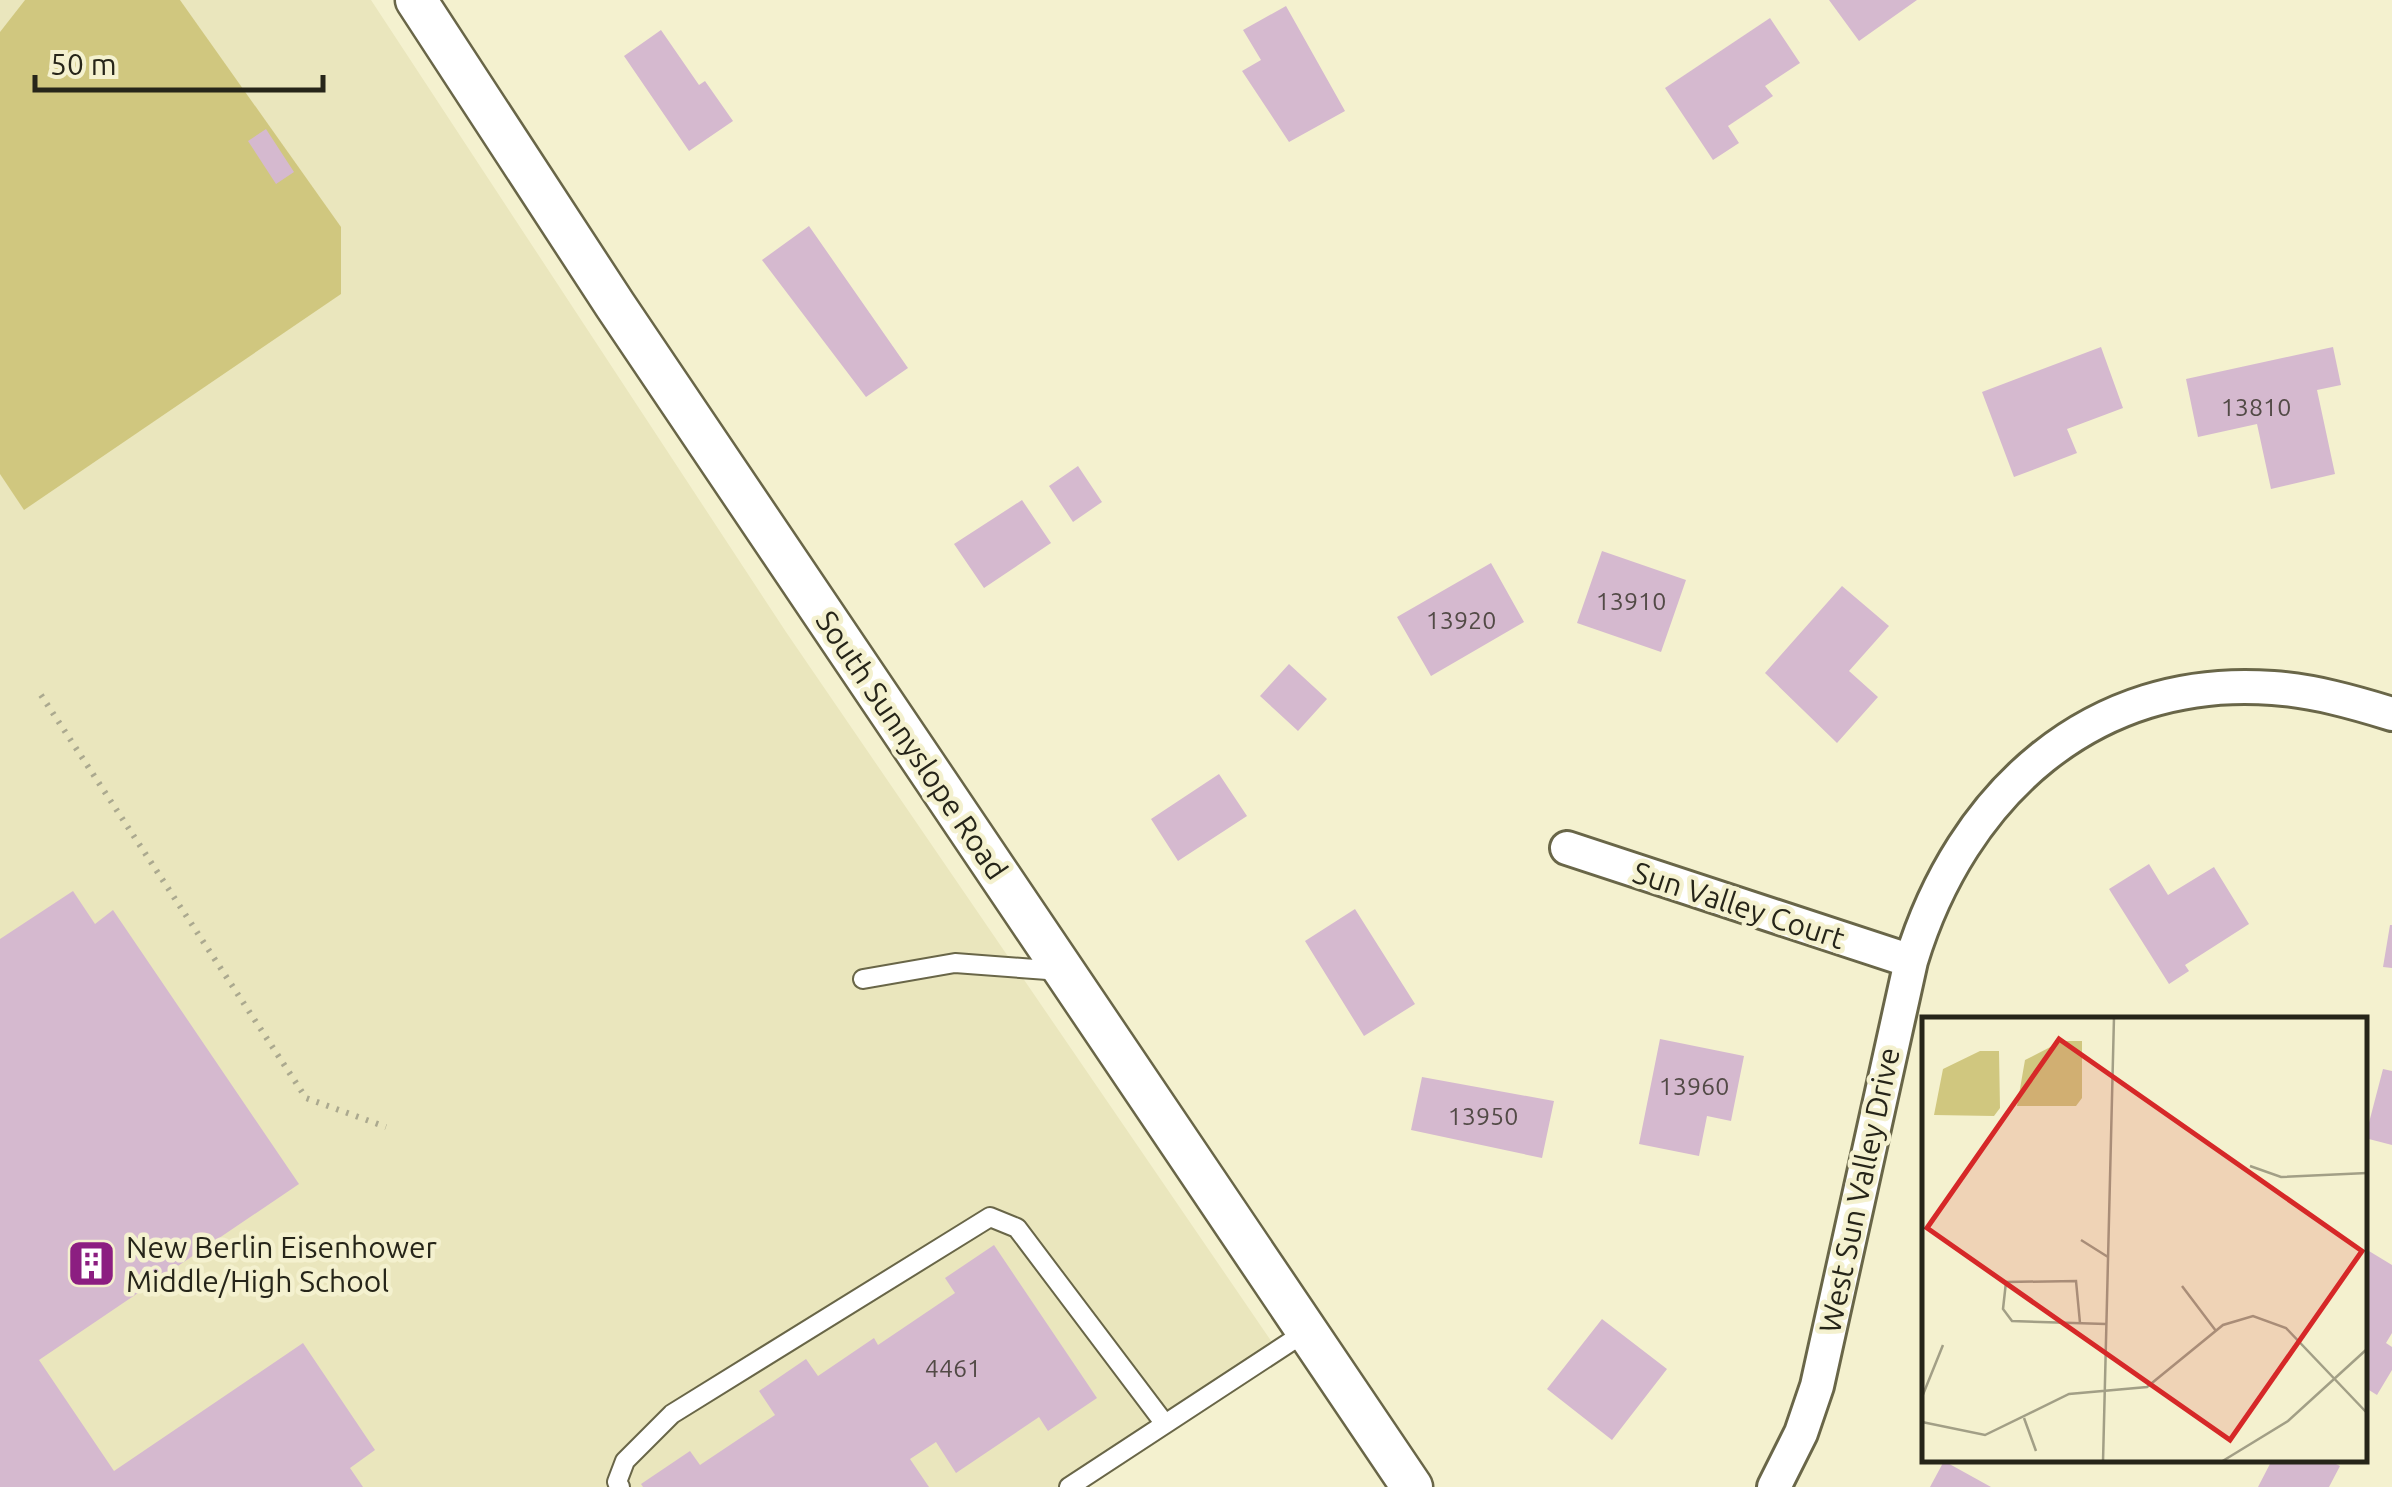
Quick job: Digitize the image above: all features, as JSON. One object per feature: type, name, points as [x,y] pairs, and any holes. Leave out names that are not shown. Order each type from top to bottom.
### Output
[{"type":"street","name":"South Sunnyslope Road","points":[[416,0],[614,305],[1412,1487]]},
{"type":"street","name":"West Sun Valley Drive","points":[[1774,1487],[1801,1433],[1816,1386],[1911,962],[1927,908],[1969,832],[1999,794],[2037,760],[2086,731],[2164,698],[2207,690],[2271,688],[2328,695],[2392,714]]},
{"type":"street","name":"Sun Valley Court","points":[[1568,848],[1911,962]]},
{"type":"lane","points":[[863,979],[955,963],[1066,972]]},
{"type":"lane","points":[[620,1487],[625,1462],[672,1414],[990,1217],[1017,1228],[1165,1424]]},
{"type":"lane","points":[[1069,1487],[1307,1331]]},
{"type":"path","points":[[41,695],[306,1098],[386,1127]]},
{"type":"shaded area","points":[[0,0],[371,0],[786,632],[1276,1348],[1082,1487],[0,1487]]},
{"type":"shaded area","points":[[25,0],[180,0],[341,227],[341,294],[24,510],[0,474],[0,32]]},
{"type":"building","points":[[1829,0],[1917,0],[1859,41]]},
{"type":"building","points":[[1286,6],[1345,111],[1289,142],[1242,71],[1261,60],[1243,30]]},
{"type":"building","points":[[1770,18],[1800,63],[1765,86],[1773,96],[1728,126],[1739,143],[1713,160],[1665,88]]},
{"type":"building","points":[[661,30],[699,85],[705,81],[733,121],[689,151],[624,56]]},
{"type":"building","points":[[266,129],[294,172],[276,184],[248,141]]},
{"type":"building","points":[[809,226],[908,368],[866,397],[762,260]]},
{"type":"building","points":[[2101,347],[2123,408],[2067,429],[2077,453],[2014,477],[1982,392]]},
{"type":"building","points":[[2333,347],[2341,385],[2317,390],[2335,474],[2271,489],[2257,424],[2198,437],[2186,379]]},
{"type":"building","points":[[1078,466],[1102,502],[1073,522],[1049,486]]},
{"type":"building","points":[[1022,500],[1051,543],[984,588],[954,544]]},
{"type":"building","points":[[1602,551],[1686,580],[1661,652],[1577,623]]},
{"type":"building","points":[[1491,563],[1524,622],[1431,676],[1397,617]]},
{"type":"building","points":[[1842,586],[1889,626],[1849,671],[1878,697],[1837,743],[1765,673]]},
{"type":"building","points":[[1289,664],[1327,699],[1298,731],[1260,696]]},
{"type":"building","points":[[1219,774],[1247,816],[1178,861],[1151,819]]},
{"type":"building","points":[[2149,864],[2168,895],[2214,867],[2249,924],[2185,965],[2189,971],[2169,984],[2109,889]]},
{"type":"building","name":"New Berlin Eisenhower Middle/High School","points":[[73,891],[95,924],[113,910],[299,1184],[39,1360],[114,1471],[303,1343],[375,1450],[350,1468],[363,1487],[0,1487],[0,939]]},
{"type":"building","points":[[1355,909],[1415,1004],[1364,1036],[1305,941]]},
{"type":"building","points":[[2392,925],[2392,968],[2383,967]]},
{"type":"building","points":[[1660,1039],[1744,1056],[1731,1121],[1707,1116],[1699,1156],[1639,1144]]},
{"type":"building","points":[[2383,1069],[2392,1071],[2392,1145],[2367,1139]]},
{"type":"building","points":[[1422,1077],[1554,1101],[1542,1158],[1411,1130]]},
{"type":"building","points":[[994,1245],[1097,1398],[1048,1431],[1039,1417],[956,1473],[936,1442],[910,1459],[929,1487],[643,1487],[641,1484],[690,1451],[700,1465],[775,1415],[759,1391],[806,1359],[818,1376],[874,1338],[878,1345],[955,1293],[945,1278]]},
{"type":"building","points":[[2367,1250],[2392,1265],[2392,1333],[2386,1343],[2392,1347],[2392,1370],[2377,1395],[2367,1389]]},
{"type":"building","points":[[1602,1319],[1667,1369],[1612,1440],[1547,1389]]},
{"type":"building","points":[[1946,1462],[1991,1487],[1930,1487]]},
{"type":"building","points":[[2271,1462],[2332,1462],[2340,1466],[2329,1487],[2258,1487]]},
{"type":"place","name":"New Berlin Eisenhower Middle/High School","points":[[91,1264]]}]
